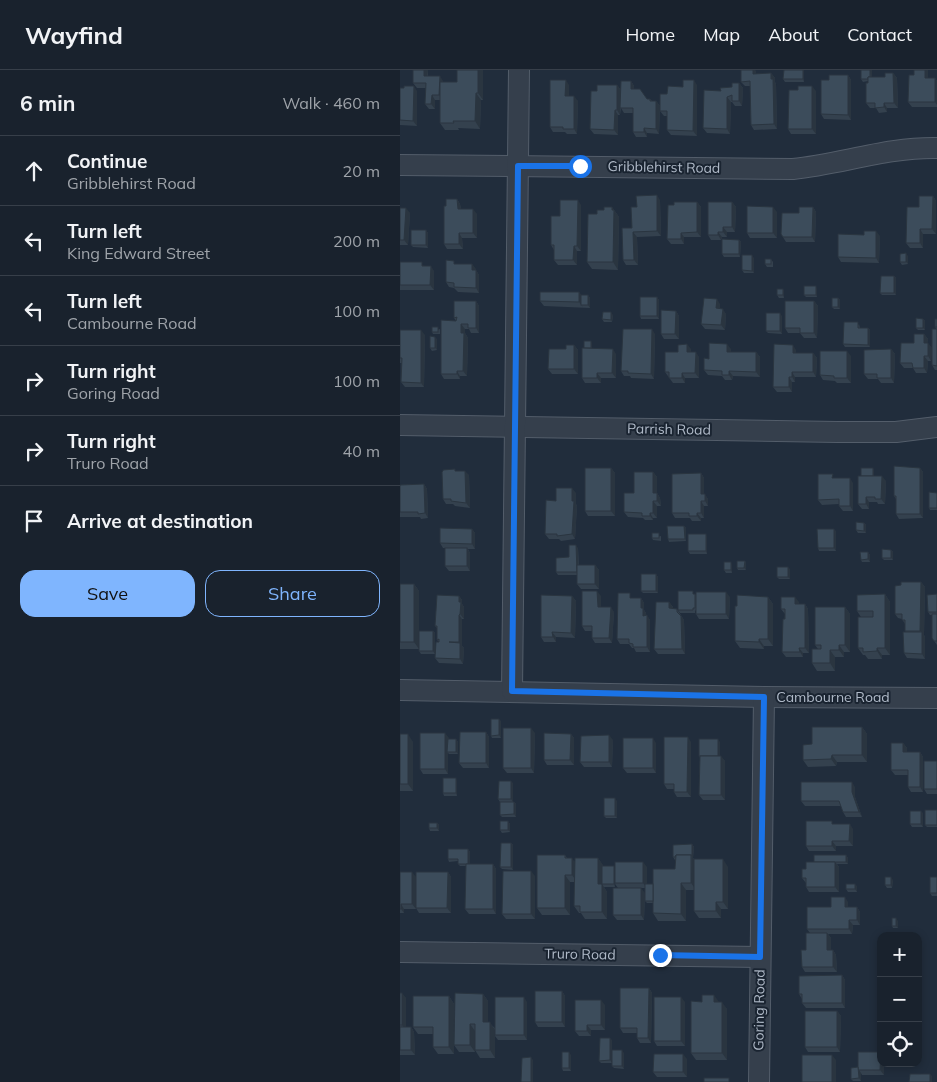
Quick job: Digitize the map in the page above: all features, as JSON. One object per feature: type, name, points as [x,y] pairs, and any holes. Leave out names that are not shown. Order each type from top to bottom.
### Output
[{"type":"street","points":[[512,691],[519,70]]},
{"type":"street","name":"Gribblehirst Road","points":[[400,165],[792,169],[834,163],[898,150],[931,148]]},
{"type":"street","name":"Parrish Road","points":[[400,425],[837,432],[896,432],[937,427]]},
{"type":"street","name":"Cambourne Road","points":[[400,690],[764,697],[937,698]]},
{"type":"street","name":"Goring Road","points":[[758,1082],[764,697]]},
{"type":"street","name":"Truro Road","points":[[400,952],[760,957]]},
{"type":"building","points":[[413,70],[424,70],[424,76],[440,76],[439,95],[432,95],[431,104],[425,104],[426,83],[413,83]]},
{"type":"building","points":[[457,70],[478,70],[475,121],[440,123],[440,82],[457,82]]},
{"type":"building","points":[[741,70],[753,70],[753,74],[771,73],[771,79],[773,79],[774,124],[751,125],[750,81],[741,82]]},
{"type":"building","points":[[784,70],[803,70],[803,79],[783,79]]},
{"type":"building","points":[[861,70],[870,70],[870,77],[868,79],[861,79]]},
{"type":"building","points":[[914,70],[925,70],[925,78],[935,78],[935,102],[908,102],[909,75],[914,75]]},
{"type":"building","points":[[885,73],[893,73],[894,103],[884,103],[884,107],[875,108],[875,103],[866,103],[866,83],[868,83],[868,77],[885,77]]},
{"type":"building","points":[[829,75],[848,75],[848,115],[821,114],[821,80],[829,80]]},
{"type":"building","points":[[550,80],[566,80],[565,96],[574,96],[574,129],[550,127]]},
{"type":"building","points":[[683,80],[694,80],[693,131],[667,130],[667,111],[660,111],[660,94],[667,94],[668,86],[683,87]]},
{"type":"building","points":[[621,81],[631,81],[631,89],[640,89],[647,99],[656,101],[656,129],[644,128],[644,132],[633,132],[633,108],[620,108]]},
{"type":"building","points":[[732,83],[739,83],[739,101],[732,101],[732,95],[727,97],[727,129],[703,128],[704,90],[721,91],[720,88],[732,87]]},
{"type":"building","points":[[597,85],[617,85],[617,110],[615,110],[614,130],[590,129],[591,91],[597,91]]},
{"type":"building","points":[[404,86],[414,86],[413,121],[400,120],[400,88],[404,88]]},
{"type":"building","points":[[798,86],[812,86],[812,129],[788,129],[789,90],[798,90]]},
{"type":"building","points":[[657,195],[657,231],[633,232],[634,260],[623,260],[622,228],[632,228],[631,207],[637,207],[636,196]]},
{"type":"building","points":[[919,196],[933,196],[932,229],[920,229],[920,243],[906,243],[907,207],[919,207]]},
{"type":"building","points":[[446,199],[457,199],[458,209],[473,209],[473,233],[459,233],[459,244],[444,244],[444,206],[446,206]]},
{"type":"building","points":[[560,200],[578,200],[577,246],[574,246],[573,260],[554,260],[554,245],[551,245],[551,216],[560,216]]},
{"type":"building","points":[[674,202],[697,202],[697,232],[681,233],[681,239],[667,239],[668,205],[674,205]]},
{"type":"building","points":[[708,202],[732,202],[732,227],[723,227],[723,232],[718,232],[718,235],[708,235]]},
{"type":"building","points":[[747,206],[773,207],[773,233],[747,233]]},
{"type":"building","points":[[604,207],[612,207],[612,210],[614,210],[613,262],[587,262],[588,214],[597,214],[597,210],[604,210]]},
{"type":"building","points":[[799,207],[813,207],[812,237],[783,237],[781,234],[782,213],[799,213]]},
{"type":"building","points":[[400,208],[406,208],[404,240],[400,240]]},
{"type":"building","points":[[411,230],[426,230],[426,245],[411,245]]},
{"type":"building","points":[[864,231],[876,231],[876,258],[838,257],[838,234],[864,235]]},
{"type":"building","points":[[722,239],[739,240],[739,254],[722,254]]},
{"type":"building","points":[[906,253],[906,262],[900,262],[900,254]]},
{"type":"building","points":[[742,255],[752,255],[752,271],[742,270]]},
{"type":"building","points":[[765,259],[771,259],[771,264],[765,264]]},
{"type":"building","points":[[446,260],[454,261],[454,264],[472,264],[472,270],[476,270],[476,288],[454,287],[454,283],[446,282]]},
{"type":"building","points":[[400,262],[422,262],[422,266],[431,266],[430,285],[400,285]]},
{"type":"building","points":[[881,276],[894,276],[894,293],[880,293]]},
{"type":"building","points":[[804,286],[816,286],[816,295],[804,295]]},
{"type":"building","points":[[777,289],[783,289],[783,295],[777,295]]},
{"type":"building","points":[[540,292],[579,292],[579,302],[540,301]]},
{"type":"building","points":[[581,295],[588,295],[588,305],[581,305]]},
{"type":"building","points":[[640,297],[657,297],[657,316],[640,316]]},
{"type":"building","points":[[704,298],[717,299],[716,308],[723,309],[721,325],[701,324]]},
{"type":"building","points":[[832,298],[838,298],[838,307],[832,307]]},
{"type":"building","points":[[454,301],[476,301],[476,328],[468,328],[468,324],[461,324],[461,333],[464,333],[463,371],[457,371],[457,374],[441,374],[441,320],[456,321],[457,317],[454,318]]},
{"type":"building","points":[[785,301],[814,301],[814,333],[800,333],[800,328],[785,328]]},
{"type":"building","points":[[661,310],[676,311],[675,334],[661,334]]},
{"type":"building","points":[[603,312],[611,312],[611,320],[602,319]]},
{"type":"building","points":[[766,313],[780,313],[780,331],[766,331]]},
{"type":"building","points":[[916,318],[923,319],[923,328],[916,328]]},
{"type":"building","points":[[935,319],[937,319],[937,327],[935,327]]},
{"type":"building","points":[[844,322],[858,322],[858,328],[868,328],[868,345],[843,344]]},
{"type":"building","points":[[432,327],[438,327],[438,332],[432,332]]},
{"type":"building","points":[[623,329],[652,329],[651,374],[621,371]]},
{"type":"building","points":[[932,329],[937,329],[937,366],[932,365]]},
{"type":"building","points":[[400,330],[421,330],[421,383],[401,382]]},
{"type":"building","points":[[914,334],[924,334],[924,343],[928,343],[928,356],[924,356],[924,368],[913,368],[912,363],[900,363],[901,343],[914,343]]},
{"type":"building","points":[[430,336],[435,337],[435,348],[430,348]]},
{"type":"building","points":[[584,341],[591,341],[591,348],[584,348]]},
{"type":"building","points":[[709,343],[727,344],[727,352],[756,352],[756,372],[729,371],[729,375],[722,375],[722,371],[704,370],[704,358],[709,359]]},
{"type":"building","points":[[687,344],[687,352],[696,352],[695,373],[682,373],[682,378],[669,378],[669,372],[665,372],[665,352],[678,352],[678,345]]},
{"type":"building","points":[[774,344],[793,345],[793,353],[813,353],[813,372],[792,372],[792,377],[789,377],[789,387],[773,387]]},
{"type":"building","points":[[566,345],[574,345],[574,369],[548,369],[549,349],[566,349]]},
{"type":"building","points":[[582,348],[613,349],[612,373],[597,373],[597,378],[582,378]]},
{"type":"building","points":[[891,349],[891,378],[877,378],[877,374],[864,374],[864,350]]},
{"type":"building","points":[[820,351],[847,351],[847,378],[820,375]]},
{"type":"building","points":[[894,466],[920,468],[920,514],[896,514]]},
{"type":"building","points":[[585,468],[611,468],[611,511],[585,511]]},
{"type":"building","points":[[861,468],[873,468],[873,476],[861,476]]},
{"type":"building","points":[[455,469],[455,471],[465,471],[466,503],[443,499],[442,472],[443,470]]},
{"type":"building","points":[[634,472],[653,472],[653,493],[657,493],[657,501],[653,501],[653,513],[650,513],[650,516],[642,516],[642,513],[624,512],[624,493],[634,493]]},
{"type":"building","points":[[701,473],[701,494],[705,494],[705,501],[701,501],[701,513],[697,513],[697,516],[689,516],[689,513],[672,513],[672,474]]},
{"type":"building","points":[[818,474],[833,474],[832,478],[850,478],[850,506],[839,506],[839,499],[818,500]]},
{"type":"building","points":[[858,476],[882,476],[881,499],[866,497],[866,504],[858,504]]},
{"type":"building","points":[[424,484],[425,513],[400,512],[400,485]]},
{"type":"building","points":[[556,488],[572,488],[572,501],[574,501],[572,534],[557,536],[557,534],[545,534],[546,500],[556,501]]},
{"type":"building","points":[[929,492],[937,493],[937,508],[929,508]]},
{"type":"building","points":[[856,522],[864,523],[864,531],[856,530]]},
{"type":"building","points":[[667,526],[684,526],[685,539],[668,539]]},
{"type":"building","points":[[440,528],[472,529],[472,544],[440,543]]},
{"type":"building","points":[[817,529],[834,529],[834,548],[818,548]]},
{"type":"building","points":[[652,533],[659,533],[659,538],[652,538]]},
{"type":"building","points":[[688,534],[706,534],[706,551],[688,551]]},
{"type":"building","points":[[569,545],[576,545],[577,572],[556,572],[556,558],[569,557]]},
{"type":"building","points":[[445,548],[467,548],[467,566],[445,566]]},
{"type":"building","points":[[882,549],[891,550],[891,558],[882,558]]},
{"type":"building","points":[[860,552],[868,552],[868,559],[861,560]]},
{"type":"building","points":[[737,561],[745,561],[744,568],[737,568]]},
{"type":"building","points":[[724,562],[731,562],[731,570],[724,570]]},
{"type":"building","points":[[577,565],[595,565],[595,584],[577,584]]},
{"type":"building","points":[[777,567],[788,567],[788,577],[777,577]]},
{"type":"building","points":[[641,574],[656,574],[656,591],[641,591]]},
{"type":"building","points":[[901,582],[921,582],[920,631],[905,631],[905,620],[902,620],[902,614],[895,614],[895,586],[901,585]]},
{"type":"building","points":[[400,584],[414,584],[414,642],[400,642]]},
{"type":"building","points":[[582,591],[597,591],[598,607],[611,607],[609,638],[592,638],[592,626],[582,626]]},
{"type":"building","points":[[678,591],[693,591],[693,594],[695,594],[695,608],[693,610],[678,610]]},
{"type":"building","points":[[696,592],[726,592],[726,614],[696,614]]},
{"type":"building","points":[[618,593],[630,593],[630,598],[641,598],[643,616],[647,615],[647,647],[633,647],[633,644],[629,643],[629,639],[617,639]]},
{"type":"building","points":[[885,594],[885,648],[877,648],[877,651],[863,652],[863,648],[858,648],[858,617],[873,617],[873,611],[857,611],[857,595]]},
{"type":"building","points":[[937,594],[937,612],[928,612],[927,595]]},
{"type":"building","points":[[437,595],[459,596],[459,602],[461,602],[459,642],[449,642],[460,643],[460,659],[435,658],[436,642],[439,642],[439,639],[437,640],[437,626],[435,626]]},
{"type":"building","points":[[541,595],[572,596],[571,633],[552,632],[553,637],[541,637]]},
{"type":"building","points":[[737,595],[768,597],[768,639],[759,639],[759,642],[735,641],[735,606],[737,606]]},
{"type":"building","points":[[781,597],[795,597],[795,604],[805,604],[805,648],[799,648],[800,652],[782,652],[785,609],[781,609]]},
{"type":"building","points":[[656,602],[669,602],[669,608],[677,609],[681,616],[682,649],[654,649]]},
{"type":"building","points":[[815,607],[845,607],[845,645],[839,645],[839,650],[830,650],[830,663],[812,663],[812,649],[821,649],[821,645],[815,645]]},
{"type":"building","points":[[932,614],[937,614],[937,641],[934,641],[932,638]]},
{"type":"building","points":[[419,631],[433,631],[433,651],[419,651]]},
{"type":"building","points":[[903,632],[922,632],[922,654],[904,653]]},
{"type":"building","points":[[491,719],[499,719],[499,735],[491,736]]},
{"type":"building","points":[[812,727],[862,727],[862,755],[832,755],[831,759],[803,760],[803,745],[812,744]]},
{"type":"building","points":[[503,728],[531,728],[531,768],[503,768]]},
{"type":"building","points":[[460,732],[486,732],[486,763],[459,763]]},
{"type":"building","points":[[420,733],[445,733],[445,769],[420,769]]},
{"type":"building","points":[[544,733],[571,734],[570,760],[544,760]]},
{"type":"building","points":[[400,734],[408,734],[408,784],[400,784]]},
{"type":"building","points":[[609,735],[609,762],[580,762],[581,736]]},
{"type":"building","points":[[664,737],[688,737],[687,792],[674,792],[674,784],[664,784]]},
{"type":"building","points":[[623,738],[653,738],[653,768],[623,768]]},
{"type":"building","points":[[448,739],[456,739],[456,752],[447,752]]},
{"type":"building","points":[[699,739],[718,739],[718,756],[699,756]]},
{"type":"building","points":[[891,743],[903,743],[903,752],[920,752],[920,787],[908,787],[908,770],[891,770]]},
{"type":"building","points":[[700,756],[721,756],[721,795],[699,795]]},
{"type":"building","points":[[924,761],[937,761],[937,789],[924,789]]},
{"type":"building","points":[[443,778],[456,778],[456,793],[443,793]]},
{"type":"building","points":[[499,781],[511,781],[511,799],[498,799]]},
{"type":"building","points":[[801,782],[852,782],[852,792],[859,812],[843,812],[839,801],[801,801]]},
{"type":"building","points":[[604,798],[615,798],[615,816],[604,816]]},
{"type":"building","points":[[500,802],[514,802],[514,814],[500,815]]},
{"type":"building","points":[[925,810],[937,810],[937,825],[925,825]]},
{"type":"building","points":[[910,811],[921,811],[921,824],[910,824]]},
{"type":"building","points":[[500,821],[508,821],[508,830],[500,830]]},
{"type":"building","points":[[806,821],[832,821],[832,824],[850,824],[849,841],[832,841],[832,846],[806,846]]},
{"type":"building","points":[[429,823],[437,823],[437,828],[429,828]]},
{"type":"building","points":[[501,843],[511,843],[511,867],[500,867]]},
{"type":"building","points":[[692,844],[692,855],[676,855],[673,857],[673,845]]},
{"type":"building","points":[[448,849],[468,849],[468,864],[458,864],[458,859],[448,859]]},
{"type":"building","points":[[537,855],[565,855],[565,858],[572,858],[572,875],[565,875],[565,908],[537,908]]},
{"type":"building","points":[[676,855],[691,855],[691,883],[681,883],[681,914],[653,913],[653,869],[675,869]]},
{"type":"building","points":[[814,855],[846,855],[846,862],[814,862]]},
{"type":"building","points":[[575,858],[598,858],[598,884],[602,884],[602,912],[580,912],[580,906],[574,906]]},
{"type":"building","points":[[694,859],[723,859],[723,902],[716,902],[716,911],[694,911]]},
{"type":"building","points":[[615,862],[643,862],[643,883],[615,883]]},
{"type":"building","points":[[806,862],[835,862],[835,887],[806,887],[806,878],[802,878],[802,869],[806,869]]},
{"type":"building","points":[[466,864],[493,864],[493,909],[465,909]]},
{"type":"building","points":[[602,866],[614,866],[614,884],[602,884]]},
{"type":"building","points":[[503,871],[531,871],[531,914],[502,914]]},
{"type":"building","points":[[400,872],[412,872],[412,904],[401,904],[401,909],[400,909]]},
{"type":"building","points":[[416,872],[448,872],[447,908],[416,908]]},
{"type":"building","points":[[885,877],[891,877],[891,885],[885,885]]},
{"type":"building","points":[[930,877],[937,877],[937,893],[930,893]]},
{"type":"building","points":[[645,884],[653,884],[653,901],[645,901]]},
{"type":"building","points":[[846,884],[855,884],[855,889],[846,889]]},
{"type":"building","points":[[613,888],[641,888],[641,915],[613,915]]},
{"type":"building","points":[[831,897],[845,897],[845,907],[857,907],[857,920],[849,920],[849,929],[807,929],[807,907],[831,907]]},
{"type":"building","points":[[892,918],[896,918],[896,926],[892,926]]},
{"type":"building","points":[[806,933],[827,933],[827,950],[833,950],[833,967],[802,967],[801,950],[806,950]]},
{"type":"building","points":[[842,975],[842,1003],[802,1003],[802,994],[799,994],[799,976]]},
{"type":"building","points":[[620,988],[649,988],[648,1038],[637,1038],[637,1028],[620,1028]]},
{"type":"building","points":[[535,991],[562,991],[562,1022],[535,1022]]},
{"type":"building","points":[[400,993],[402,993],[402,1025],[400,1025]]},
{"type":"building","points":[[455,993],[483,994],[483,1022],[490,1022],[490,1050],[475,1050],[475,1024],[470,1024],[470,1045],[454,1045]]},
{"type":"building","points":[[702,995],[714,995],[714,1002],[722,1002],[722,1053],[691,1053],[691,1001],[702,1002]]},
{"type":"building","points":[[413,996],[449,996],[449,1047],[433,1047],[433,1027],[413,1027]]},
{"type":"building","points":[[495,997],[524,997],[524,1035],[495,1035]]},
{"type":"building","points":[[654,997],[681,997],[681,1041],[654,1041]]},
{"type":"building","points":[[575,1000],[601,1000],[601,1025],[587,1025],[587,1031],[575,1031]]},
{"type":"building","points":[[805,1011],[837,1011],[837,1047],[805,1047]]},
{"type":"building","points":[[400,1027],[411,1027],[411,1050],[400,1050]]},
{"type":"building","points":[[600,1038],[610,1038],[610,1060],[599,1061]]},
{"type":"building","points":[[612,1050],[622,1050],[622,1066],[612,1066]]},
{"type":"building","points":[[562,1052],[569,1052],[569,1068],[562,1068]]},
{"type":"building","points":[[858,1052],[877,1052],[877,1067],[880,1067],[880,1070],[858,1070]]},
{"type":"building","points":[[654,1054],[683,1054],[683,1072],[653,1072]]},
{"type":"building","points":[[802,1055],[832,1055],[832,1082],[802,1082]]},
{"type":"building","points":[[531,1057],[531,1082],[521,1082],[522,1058]]},
{"type":"building","points":[[858,1067],[859,1078],[851,1079],[851,1068]]},
{"type":"building","points":[[910,1074],[930,1074],[930,1082],[909,1082]]},
{"type":"building","points":[[704,1078],[729,1078],[729,1082],[704,1082]]},
{"type":"route","points":[[580,166],[518,166],[512,691],[764,697],[760,957],[660,955]]}]
